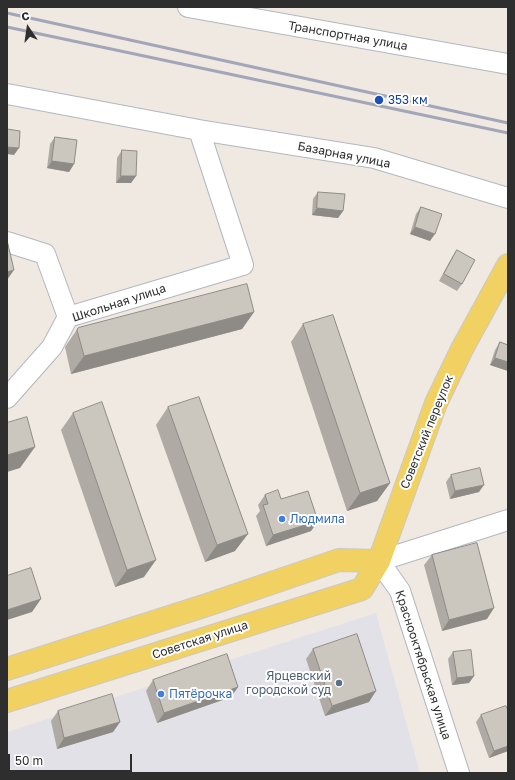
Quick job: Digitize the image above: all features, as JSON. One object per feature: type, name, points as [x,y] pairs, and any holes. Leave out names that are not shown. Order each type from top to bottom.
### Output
[{"type":"main road","name":"Советский переулок","points":[[379,561],[436,403],[462,348],[508,265]]},
{"type":"main road","points":[[7,670],[339,560],[379,561]]},
{"type":"main road","name":"Советская улица","points":[[7,701],[362,589],[379,561]]},
{"type":"street","name":"Транспортная улица","points":[[188,7],[508,64]]},
{"type":"street","name":"Базарная улица","points":[[7,94],[200,130],[374,158],[508,198]]},
{"type":"street","name":"Школьная улица","points":[[7,398],[52,347],[68,317],[243,265],[200,130]]},
{"type":"street","points":[[7,242],[45,254],[68,317]]},
{"type":"street","points":[[379,561],[508,520]]},
{"type":"street","name":"Краснооктябрьская улица","points":[[379,561],[400,591],[458,773]]},
{"type":"shaded area","points":[[376,613],[420,773],[7,773],[7,732]]},
{"type":"building","points":[[7,129],[20,131],[19,148],[7,147]]},
{"type":"building","points":[[55,137],[77,140],[74,164],[52,161]]},
{"type":"building","points":[[122,150],[137,151],[136,176],[121,176]]},
{"type":"building","points":[[318,192],[345,194],[343,211],[317,208]]},
{"type":"building","points":[[421,207],[442,214],[435,234],[415,227]]},
{"type":"building","points":[[7,240],[14,270],[7,272]]},
{"type":"building","points":[[457,250],[475,260],[462,284],[444,274]]},
{"type":"building","points":[[247,284],[254,312],[84,356],[77,330],[78,328]]},
{"type":"building","points":[[333,315],[390,483],[360,493],[303,324]]},
{"type":"building","points":[[500,342],[508,345],[508,362],[495,358]]},
{"type":"building","points":[[199,397],[248,534],[217,545],[168,407]]},
{"type":"building","points":[[102,402],[156,560],[127,570],[73,413]]},
{"type":"building","points":[[27,417],[35,447],[7,455],[7,423]]},
{"type":"building","points":[[480,468],[484,485],[455,491],[451,475]]},
{"type":"building","points":[[278,490],[281,499],[308,491],[318,521],[273,535],[263,505],[268,504],[265,495]]},
{"type":"building","points":[[477,543],[494,608],[449,620],[432,555]]},
{"type":"building","points":[[31,568],[41,599],[7,610],[7,576]]},
{"type":"building","points":[[357,634],[376,691],[332,706],[313,649]]},
{"type":"building","points":[[471,650],[474,676],[457,678],[453,652]]},
{"type":"building","points":[[227,654],[238,687],[164,713],[153,680]]},
{"type":"building","points":[[112,694],[120,722],[64,738],[58,711]]},
{"type":"building","points":[[506,706],[508,710],[508,746],[494,751],[481,715]]},
{"type":"railway","points":[[7,13],[508,123]]},
{"type":"railway","points":[[7,27],[508,133]]},
{"type":"place","name":"353 км","points":[[379,100]]},
{"type":"place","name":"Людмила","points":[[282,519]]},
{"type":"place","name":"Ярцевский городской суд","points":[[339,683]]},
{"type":"place","name":"Пятёрочка","points":[[161,694]]}]
